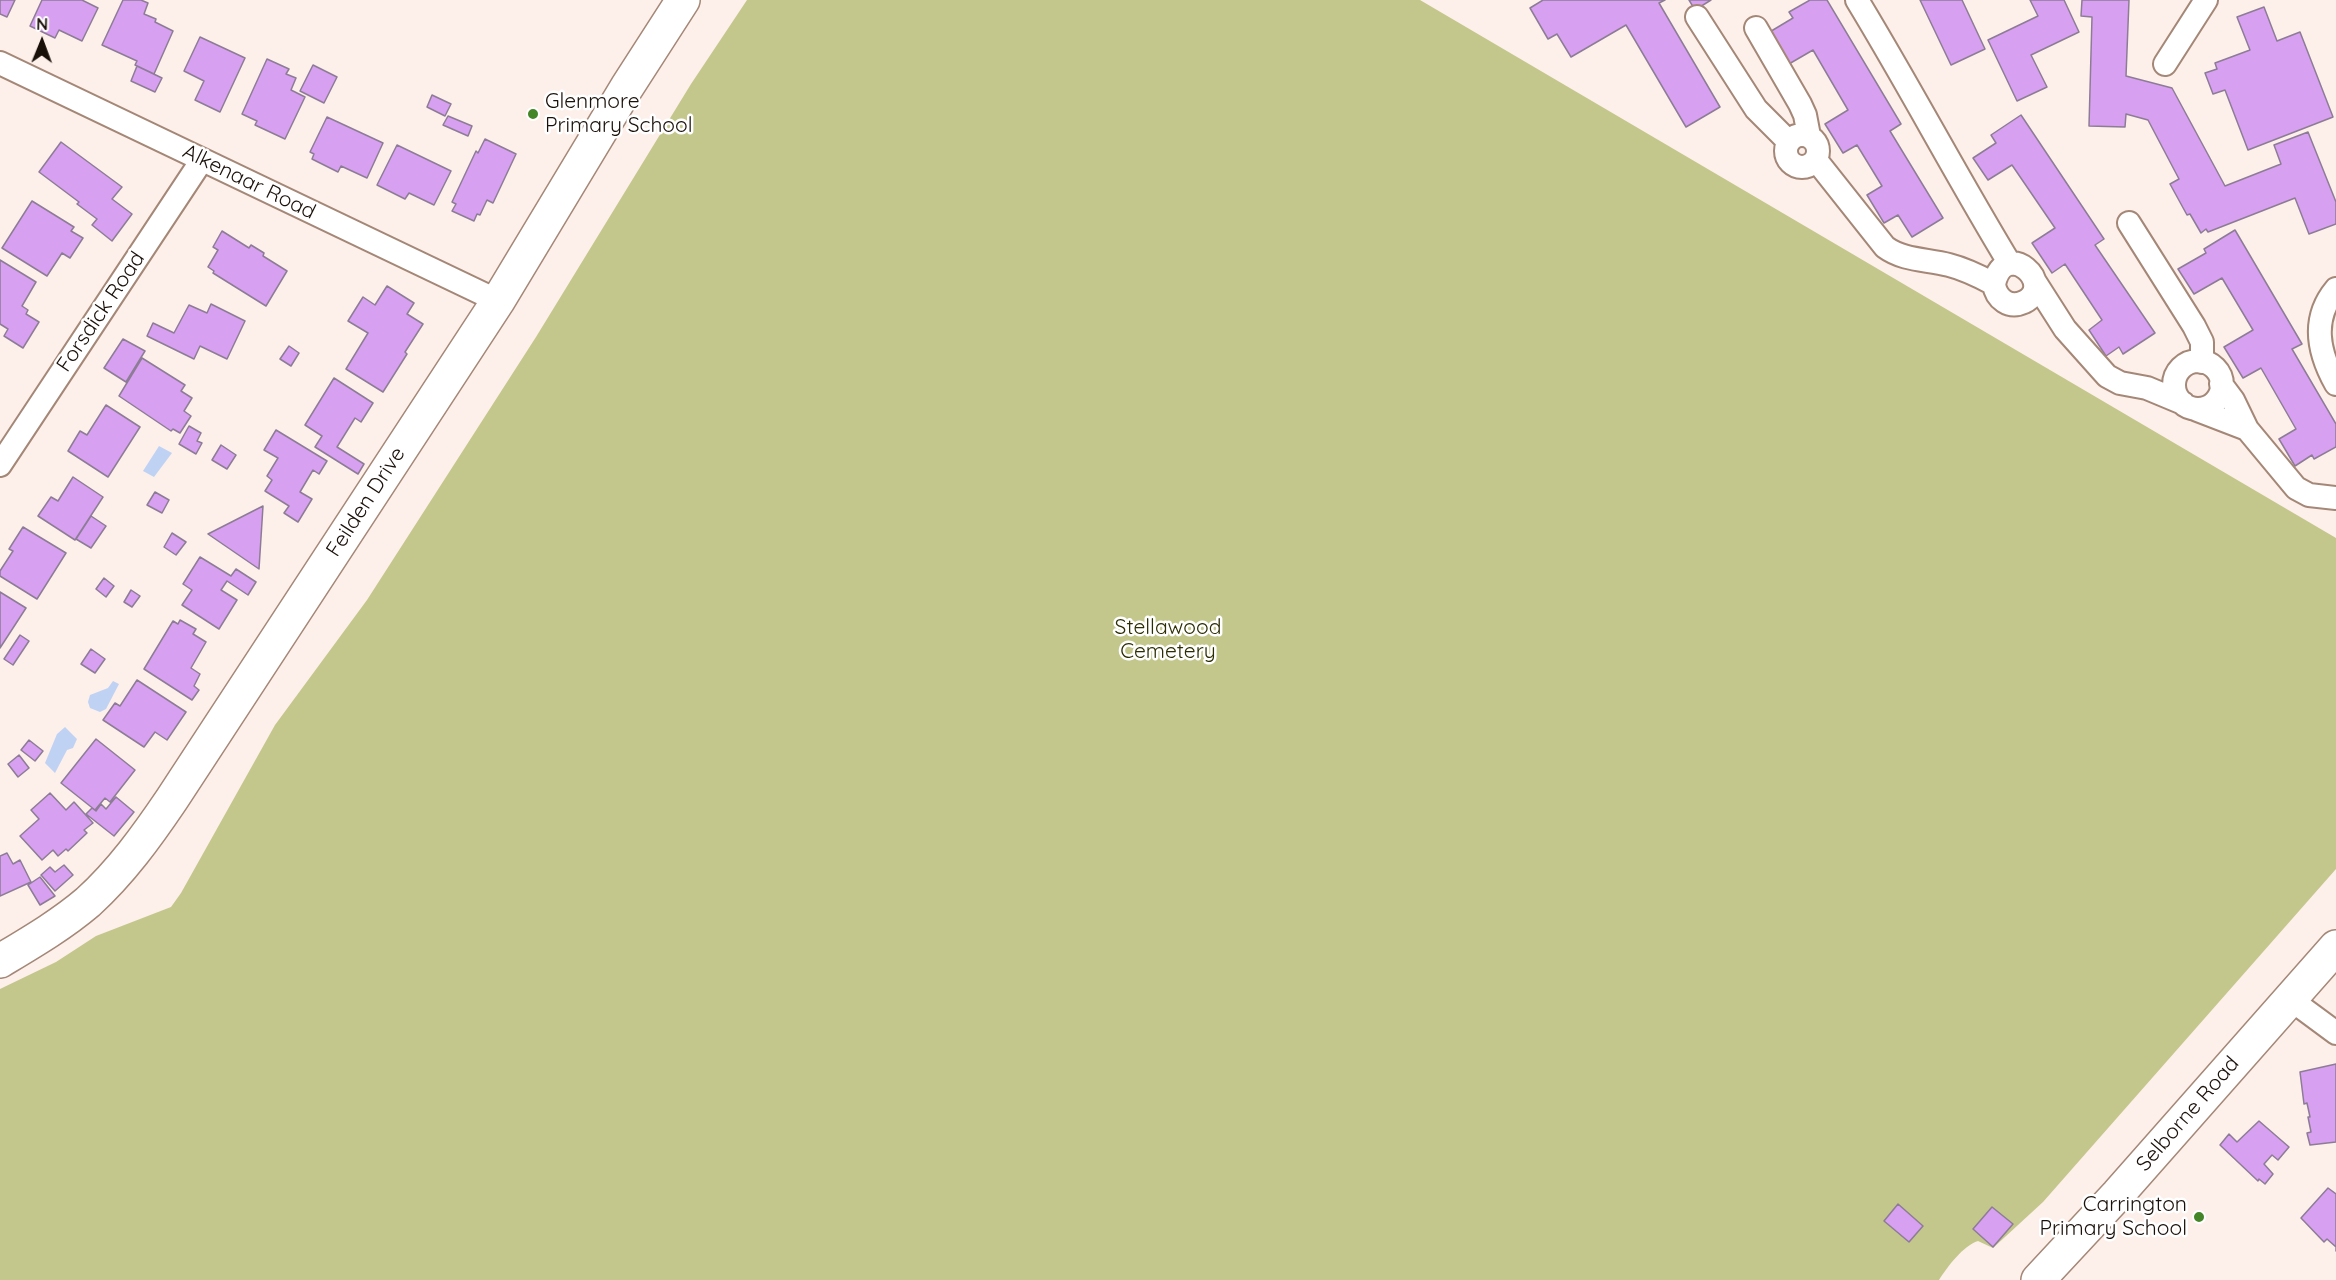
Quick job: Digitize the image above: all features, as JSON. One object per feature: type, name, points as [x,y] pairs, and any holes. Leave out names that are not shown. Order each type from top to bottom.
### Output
[{"type":"street","name":"Feilden Drive","points":[[0,961],[87,902],[135,852],[179,789],[498,301],[627,87],[683,0]]},
{"type":"street","points":[[1857,0],[1903,76],[1963,186],[2002,271],[1998,297],[2065,329]]},
{"type":"street","points":[[2165,64],[2206,0]]},
{"type":"street","points":[[1697,17],[1756,110],[1799,139]]},
{"type":"street","points":[[1756,28],[1805,115],[1799,139],[1786,155],[1796,166],[1810,165],[1816,160],[1885,247],[1904,257],[1953,266],[2002,271],[2017,264],[2029,270],[2065,329],[2107,376],[2120,383],[2147,388],[2247,429]]},
{"type":"street","name":"Alkenaar Road","points":[[0,63],[498,301]]},
{"type":"street","name":"Forsdick Road","points":[[0,465],[202,159]]},
{"type":"street","points":[[2129,223],[2198,334],[2202,342],[2202,362]]},
{"type":"street","points":[[2009,304],[2028,300],[2035,282]]},
{"type":"street","points":[[2336,289],[2323,308],[2319,328],[2326,364],[2336,384]]},
{"type":"street","points":[[2147,388],[2177,373],[2187,364],[2202,362],[2217,372],[2221,384],[2221,391],[2214,403],[2208,406],[2189,406],[2178,399],[2174,386],[2177,373]]},
{"type":"street","points":[[2221,384],[2233,399],[2247,429],[2296,488],[2309,495],[2336,498]]},
{"type":"street","name":"Selborne Road","points":[[2038,1280],[2118,1194],[2336,947]]},
{"type":"street","points":[[2290,999],[2336,1033]]},
{"type":"green space","name":"Stellawood Cemetery","points":[[747,0],[1420,0],[2336,538],[2336,869],[2043,1202],[1993,1248],[1978,1241],[1967,1247],[1951,1263],[1939,1280],[0,1280],[0,989],[56,962],[96,936],[171,907],[275,725],[367,600],[536,337],[691,84]]},
{"type":"water","points":[[159,446],[172,453],[154,477],[143,471]]},
{"type":"water","points":[[113,681],[119,684],[106,709],[100,712],[90,708],[88,702],[90,695],[108,688]]},
{"type":"water","points":[[65,727],[77,739],[73,748],[67,750],[55,773],[45,763],[57,734]]},
{"type":"building","points":[[0,0],[15,0],[7,17],[0,14]]},
{"type":"building","points":[[42,0],[82,0],[98,8],[82,41],[59,30],[55,38],[30,26]]},
{"type":"building","points":[[123,0],[141,0],[148,3],[144,14],[173,31],[154,74],[135,65],[137,61],[102,45]]},
{"type":"building","points":[[1543,0],[1665,0],[1659,3],[1720,107],[1686,127],[1626,25],[1571,57],[1557,34],[1548,39],[1530,8]]},
{"type":"building","points":[[1689,0],[1711,0],[1695,10]]},
{"type":"building","points":[[1810,0],[1827,0],[1901,124],[1890,131],[1943,218],[1912,237],[1898,215],[1884,223],[1867,195],[1882,186],[1857,145],[1843,153],[1825,124],[1848,110],[1813,50],[1782,68],[1763,36],[1793,18],[1789,12]]},
{"type":"building","points":[[1920,0],[1962,0],[1985,49],[1951,65]]},
{"type":"building","points":[[2030,0],[2064,0],[2079,32],[2031,55],[2047,87],[2017,101],[1988,40],[2038,16]]},
{"type":"building","points":[[2082,0],[2129,0],[2126,76],[2172,88],[2225,186],[2281,164],[2274,145],[2308,132],[2336,202],[2336,224],[2309,234],[2295,198],[2208,232],[2206,229],[2201,233],[2190,214],[2187,215],[2170,184],[2179,179],[2148,120],[2126,114],[2125,127],[2089,126],[2092,17],[2081,16]]},
{"type":"building","points":[[2264,7],[2277,41],[2300,32],[2333,117],[2248,150],[2225,90],[2213,94],[2205,73],[2217,69],[2215,63],[2250,50],[2237,17]]},
{"type":"building","points":[[200,37],[245,58],[220,112],[195,100],[204,81],[184,71]]},
{"type":"building","points":[[267,59],[289,69],[286,74],[296,78],[291,90],[305,97],[285,139],[255,125],[257,121],[242,114]]},
{"type":"building","points":[[313,65],[337,77],[324,103],[300,91]]},
{"type":"building","points":[[137,66],[162,78],[155,92],[131,81]]},
{"type":"building","points":[[432,95],[451,104],[445,116],[427,107]]},
{"type":"building","points":[[2021,115],[2104,239],[2095,245],[2155,333],[2123,354],[2119,347],[2106,356],[2089,330],[2102,320],[2065,264],[2052,273],[2032,243],[2055,228],[2012,165],[1988,180],[1973,158],[1996,143],[1991,135]]},
{"type":"building","points":[[448,116],[472,126],[468,136],[443,125]]},
{"type":"building","points":[[327,117],[383,143],[367,178],[341,166],[338,172],[312,159],[314,154],[310,152]]},
{"type":"building","points":[[485,139],[516,154],[493,203],[487,200],[480,215],[477,214],[474,221],[452,211],[456,204],[452,202],[476,151],[478,153]]},
{"type":"building","points":[[61,142],[122,187],[112,199],[132,214],[112,241],[92,225],[97,219],[77,204],[79,202],[39,172]]},
{"type":"building","points":[[397,145],[451,171],[434,205],[409,193],[405,199],[377,185]]},
{"type":"building","points":[[32,201],[74,227],[71,231],[83,238],[70,258],[62,253],[47,276],[2,248]]},
{"type":"building","points":[[2235,230],[2302,344],[2292,349],[2336,424],[2336,447],[2314,459],[2312,455],[2295,466],[2279,439],[2296,429],[2261,368],[2243,378],[2224,347],[2253,330],[2222,278],[2194,294],[2178,269],[2206,253],[2204,249]]},
{"type":"building","points":[[222,231],[249,248],[251,245],[264,253],[263,256],[287,271],[266,306],[213,273],[214,271],[208,267],[218,250],[213,247]]},
{"type":"building","points":[[0,260],[36,282],[22,306],[28,310],[26,314],[39,322],[23,348],[4,336],[8,329],[0,324]]},
{"type":"building","points":[[387,286],[414,303],[407,314],[423,324],[383,392],[346,369],[368,333],[348,321],[363,297],[375,305]]},
{"type":"building","points":[[211,304],[245,321],[227,359],[200,346],[194,359],[147,336],[153,323],[174,333],[189,305],[207,313]]},
{"type":"building","points":[[123,339],[145,351],[126,382],[104,368]]},
{"type":"building","points":[[289,346],[299,353],[291,366],[280,359]]},
{"type":"building","points":[[142,358],[185,385],[181,391],[192,398],[184,411],[191,416],[180,433],[173,429],[171,431],[119,396]]},
{"type":"building","points":[[334,378],[373,403],[361,422],[355,418],[337,447],[364,464],[358,474],[315,447],[322,436],[305,425]]},
{"type":"building","points":[[106,405],[140,427],[108,477],[68,451],[80,431],[87,435]]},
{"type":"building","points":[[189,426],[201,433],[197,441],[202,443],[196,454],[179,444]]},
{"type":"building","points":[[276,430],[327,461],[319,474],[313,470],[300,492],[312,499],[298,522],[284,513],[289,506],[265,491],[272,480],[267,476],[278,458],[264,450]]},
{"type":"building","points":[[221,445],[236,455],[227,469],[212,460]]},
{"type":"building","points":[[73,477],[103,497],[75,540],[38,516],[51,497],[58,501]]},
{"type":"building","points":[[155,492],[169,500],[162,513],[147,505]]},
{"type":"building","points":[[263,506],[259,569],[208,534]]},
{"type":"building","points":[[91,516],[106,526],[91,548],[76,539]]},
{"type":"building","points":[[23,527],[66,553],[37,599],[0,576],[0,571],[13,551],[9,549]]},
{"type":"building","points":[[172,533],[186,542],[176,555],[164,547]]},
{"type":"building","points":[[200,557],[231,576],[236,569],[256,582],[248,595],[227,581],[221,590],[237,600],[219,629],[182,605],[192,590],[183,584]]},
{"type":"building","points":[[104,578],[114,586],[106,597],[96,589]]},
{"type":"building","points":[[131,590],[140,596],[132,607],[124,602]]},
{"type":"building","points":[[0,592],[26,608],[0,648]]},
{"type":"building","points":[[180,620],[196,629],[193,634],[206,642],[191,668],[200,674],[194,686],[199,690],[192,700],[144,669],[173,621],[178,624]]},
{"type":"building","points":[[20,635],[29,641],[13,665],[4,659]]},
{"type":"building","points":[[91,649],[105,659],[95,673],[81,664]]},
{"type":"building","points":[[137,680],[186,712],[167,740],[155,732],[144,747],[103,720],[115,703],[120,706]]},
{"type":"building","points":[[96,739],[135,770],[110,802],[105,798],[95,810],[61,783]]},
{"type":"building","points":[[29,740],[43,751],[35,761],[21,750]]},
{"type":"building","points":[[19,755],[29,768],[18,777],[8,764]]},
{"type":"building","points":[[50,793],[66,810],[74,802],[93,823],[84,830],[87,833],[68,851],[66,849],[58,856],[53,850],[42,860],[20,836],[39,819],[31,810]]},
{"type":"building","points":[[116,797],[134,812],[114,836],[86,814],[92,808],[96,811],[101,804],[106,809]]},
{"type":"building","points":[[7,853],[13,864],[20,860],[31,882],[0,896],[0,856]]},
{"type":"building","points":[[64,865],[73,875],[55,891],[41,875],[50,867],[55,872]]},
{"type":"building","points":[[40,877],[55,896],[40,905],[28,885]]},
{"type":"building","points":[[2336,1064],[2336,1142],[2310,1145],[2307,1133],[2311,1132],[2308,1117],[2310,1117],[2307,1103],[2304,1104],[2300,1072]]},
{"type":"building","points":[[2259,1121],[2289,1147],[2278,1160],[2272,1155],[2264,1164],[2273,1174],[2265,1184],[2259,1179],[2258,1181],[2220,1145],[2229,1134],[2237,1142]]},
{"type":"building","points":[[2328,1188],[2336,1194],[2336,1247],[2327,1239],[2324,1242],[2301,1218]]},
{"type":"building","points":[[1898,1204],[1923,1226],[1909,1242],[1884,1221]]},
{"type":"building","points":[[1992,1207],[2013,1224],[1993,1247],[1973,1229]]},
{"type":"place","name":"Glenmore Primary School","points":[[533,114]]},
{"type":"place","name":"Carrington Primary School","points":[[2199,1217]]}]
